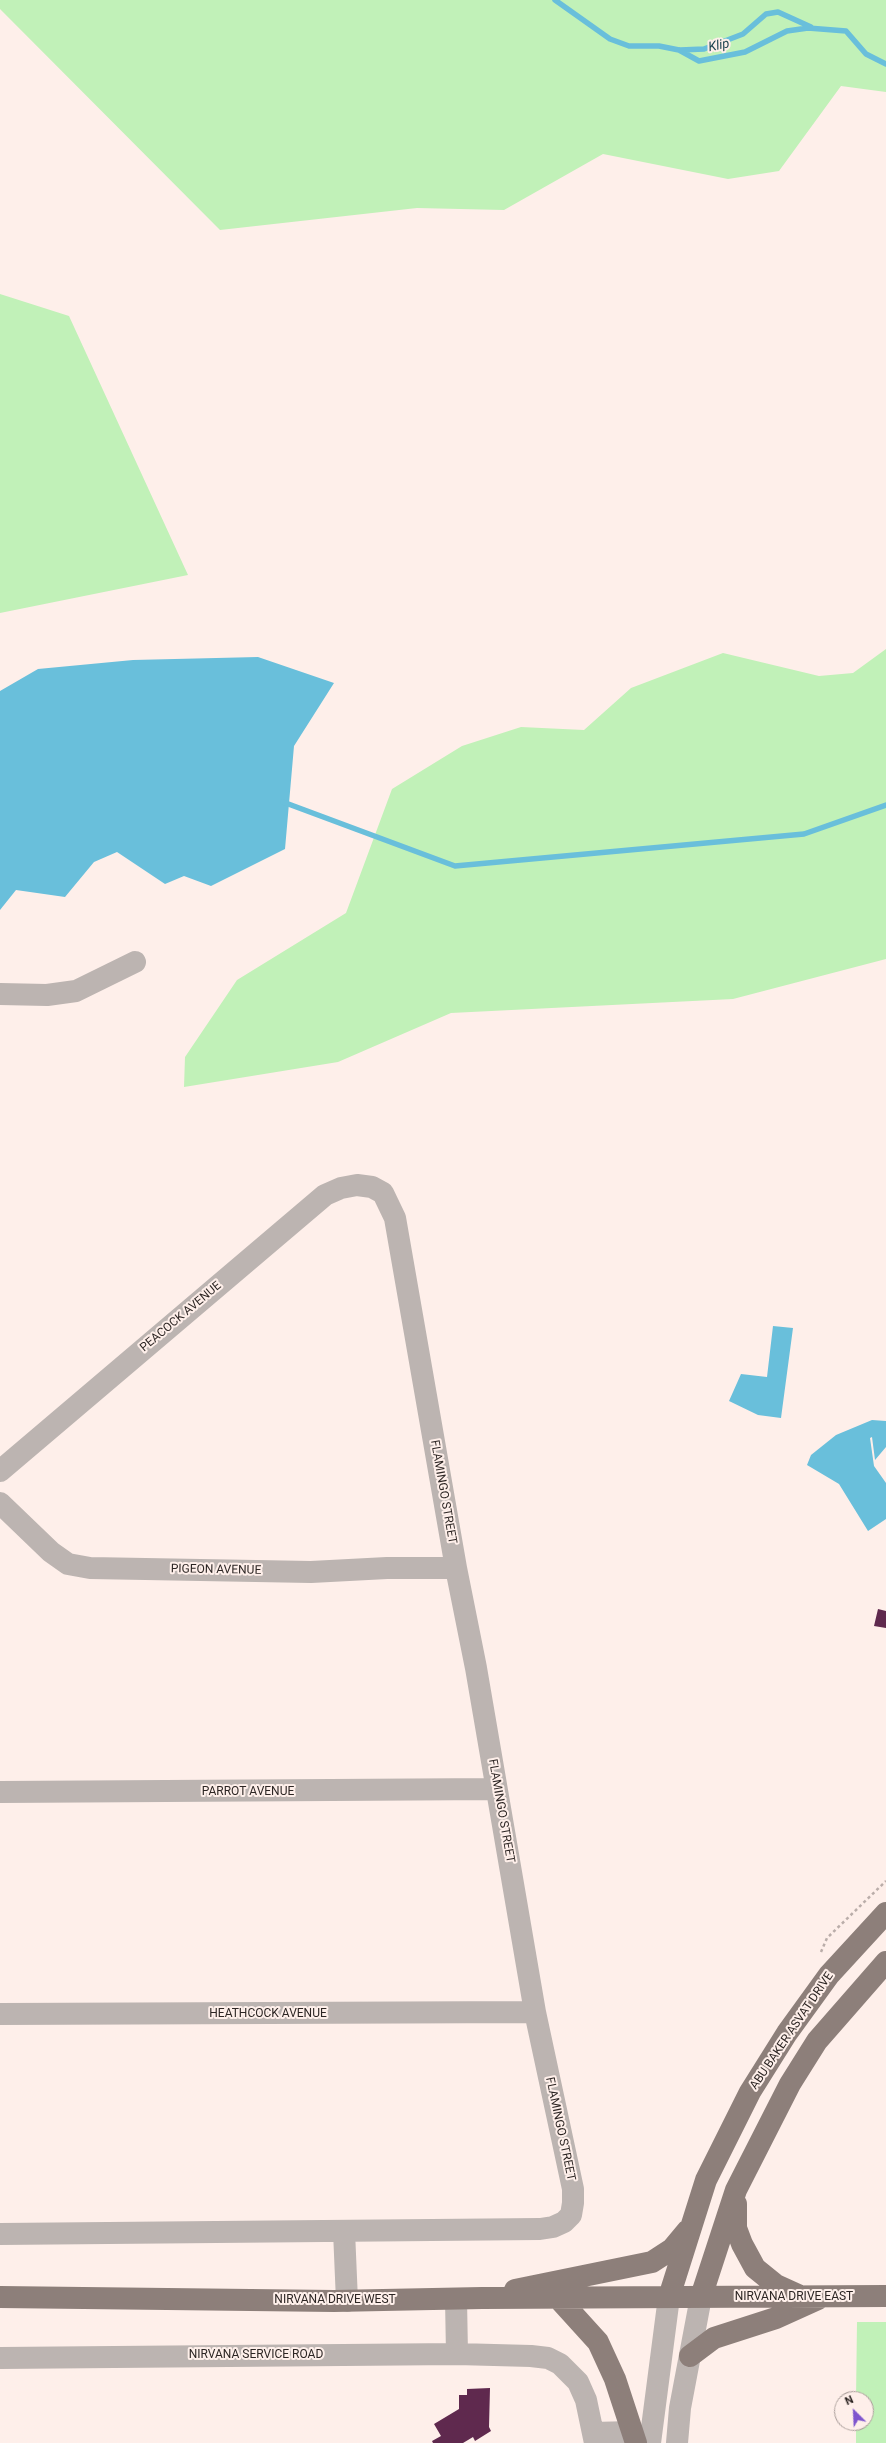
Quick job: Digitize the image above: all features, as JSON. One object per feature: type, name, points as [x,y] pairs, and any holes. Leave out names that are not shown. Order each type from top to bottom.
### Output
[{"type":"main road","name":"ABU BAKER ASVAT DRIVE","points":[[669,2297],[706,2180],[724,2142],[763,2069],[829,1975],[886,1913]]},
{"type":"main road","points":[[701,2297],[736,2190],[790,2084],[817,2041],[886,1962]]},
{"type":"main road","points":[[736,2190],[736,2228],[748,2257],[763,2276],[811,2297]]},
{"type":"main road","points":[[482,2298],[652,2262],[672,2249],[691,2226]]},
{"type":"main road","name":"NIRVANA DRIVE EAST","points":[[669,2297],[886,2296]]},
{"type":"main road","name":"NIRVANA DRIVE WEST","points":[[0,2297],[347,2301],[482,2298],[559,2299],[669,2297]]},
{"type":"main road","points":[[690,2356],[705,2343],[717,2337],[776,2318],[811,2297]]},
{"type":"main road","points":[[559,2299],[598,2342],[615,2379],[639,2439]]},
{"type":"street","points":[[0,994],[47,995],[76,991],[135,962]]},
{"type":"street","name":"PEACOCK AVENUE","points":[[0,1471],[325,1195],[346,1187],[357,1185],[372,1187]]},
{"type":"street","name":"FLAMINGO STREET","points":[[344,2231],[540,2229],[553,2227],[564,2222],[571,2215],[573,2189],[535,2012],[476,1668],[456,1568],[395,1218],[390,1204],[383,1193],[372,1187]]},
{"type":"street","name":"PIGEON AVENUE","points":[[0,1503],[51,1552],[68,1564],[90,1568],[311,1572],[387,1568],[456,1568]]},
{"type":"street","name":"PARROT AVENUE","points":[[0,1792],[496,1790]]},
{"type":"street","name":"HEATHCOCK AVENUE","points":[[0,2014],[535,2012]]},
{"type":"street","points":[[0,2234],[344,2231],[347,2301]]},
{"type":"street","points":[[594,2438],[639,2439],[669,2297]]},
{"type":"street","points":[[677,2443],[680,2408],[701,2297]]},
{"type":"street","points":[[456,2299],[457,2354]]},
{"type":"street","name":"NIRVANA SERVICE ROAD","points":[[0,2358],[457,2354],[530,2356],[548,2358],[560,2364],[578,2382],[586,2400],[594,2438]]},
{"type":"green space","points":[[0,0],[886,0],[886,92],[841,86],[779,171],[728,179],[603,154],[504,210],[417,208],[220,230],[0,9]]},
{"type":"green space","points":[[0,294],[69,316],[188,575],[0,613]]},
{"type":"green space","points":[[886,649],[886,959],[733,999],[451,1013],[338,1062],[184,1087],[185,1057],[237,980],[346,913],[392,789],[462,746],[521,727],[584,730],[631,688],[723,653],[819,676],[853,673]]},
{"type":"green space","points":[[857,2322],[886,2322],[886,2443],[856,2443],[856,2431],[874,2431],[874,2391],[856,2391]]},
{"type":"water","points":[[258,657],[334,683],[294,746],[285,849],[211,886],[184,876],[165,884],[117,852],[94,862],[65,897],[16,890],[0,910],[0,691],[38,669],[133,660]]},
{"type":"water","points":[[773,1326],[793,1328],[781,1418],[758,1415],[729,1401],[741,1374],[767,1377]]},
{"type":"water","points":[[872,1420],[886,1421],[886,1447],[875,1460],[872,1437],[870,1438],[874,1466],[886,1483],[886,1519],[868,1531],[839,1484],[807,1465],[811,1455],[836,1435]]},
{"type":"building","points":[[878,1609],[886,1611],[886,1628],[874,1626]]},
{"type":"building","points":[[490,2388],[489,2427],[491,2431],[475,2441],[473,2437],[463,2443],[433,2443],[432,2441],[441,2436],[434,2424],[459,2409],[459,2395],[467,2395],[467,2389]]},
{"type":"waterway","name":"Klip","points":[[555,0],[610,39],[629,46],[659,46],[679,50],[699,61],[745,52],[787,31],[808,28],[846,31],[866,54],[886,64]]},
{"type":"waterway","points":[[680,50],[704,49],[743,34],[766,14],[778,12],[811,27]]},
{"type":"waterway","points":[[283,802],[455,866],[804,834],[886,805]]}]
